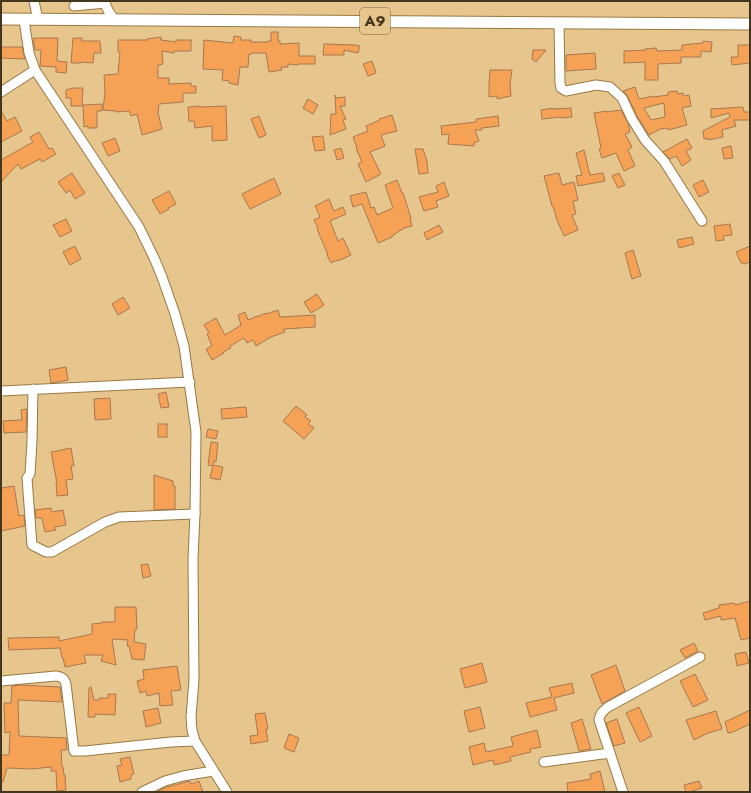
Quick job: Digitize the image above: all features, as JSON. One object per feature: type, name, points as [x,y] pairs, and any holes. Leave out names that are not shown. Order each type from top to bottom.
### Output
[{"type":"main road","name":"A9","points":[[1,19],[750,24]]},
{"type":"street","points":[[34,1],[38,20]]},
{"type":"street","points":[[75,20],[74,4],[105,2],[110,13],[116,20]]},
{"type":"street","points":[[24,20],[29,53],[34,70],[143,234],[155,260],[175,314],[184,346],[196,432],[193,559],[194,680],[191,718],[192,730],[195,741],[227,792]]},
{"type":"street","points":[[559,22],[560,82],[562,88],[566,92],[596,86],[610,87],[622,98],[632,119],[645,140],[664,161],[702,221]]},
{"type":"street","points":[[1,92],[34,70]]},
{"type":"street","points":[[1,391],[190,382]]},
{"type":"street","points":[[33,389],[30,474],[27,478],[32,545],[46,552],[52,552],[105,522],[119,517],[195,514]]},
{"type":"street","points":[[624,792],[599,720],[600,715],[603,711],[700,657]]},
{"type":"street","points":[[1,680],[56,676],[64,679],[66,684],[74,750],[85,751],[195,741]]},
{"type":"street","points":[[544,762],[610,753]]},
{"type":"street","points":[[142,792],[165,781],[183,776],[213,771]]},
{"type":"building","points":[[271,32],[278,32],[278,41],[280,41],[280,44],[299,43],[299,56],[315,56],[315,64],[288,64],[288,67],[281,67],[282,70],[269,72],[266,53],[252,53],[249,54],[248,67],[240,67],[238,85],[222,80],[223,70],[203,69],[204,40],[233,43],[234,36],[241,37],[241,40],[251,40],[251,42],[268,42],[271,41]]},
{"type":"building","points":[[161,37],[161,40],[176,42],[176,40],[191,40],[191,51],[174,51],[174,53],[162,51],[163,64],[158,65],[158,78],[169,78],[169,84],[191,83],[191,86],[196,86],[196,93],[183,93],[183,102],[159,104],[158,113],[162,129],[142,135],[137,114],[131,116],[129,111],[116,112],[103,110],[105,92],[104,75],[118,74],[120,52],[118,52],[118,40],[148,40],[147,39]]},
{"type":"building","points":[[33,38],[58,38],[57,61],[67,62],[66,73],[56,72],[56,67],[40,66],[41,50],[35,50]]},
{"type":"building","points":[[73,38],[82,38],[82,41],[100,41],[101,53],[94,53],[93,63],[71,63]]},
{"type":"building","points":[[703,41],[712,42],[711,52],[701,51],[701,57],[681,57],[681,63],[658,64],[658,80],[645,80],[645,62],[624,63],[624,51],[656,48],[657,51],[682,50],[682,45],[703,43]]},
{"type":"building","points":[[324,44],[360,46],[358,53],[344,50],[344,55],[323,55]]},
{"type":"building","points":[[738,45],[750,45],[750,63],[732,65],[731,57],[738,57]]},
{"type":"building","points":[[1,47],[22,47],[25,59],[1,58]]},
{"type":"building","points":[[533,50],[546,50],[536,62],[532,59]]},
{"type":"building","points":[[595,53],[596,69],[566,71],[566,55]]},
{"type":"building","points":[[372,61],[376,73],[368,76],[363,64]]},
{"type":"building","points":[[490,70],[512,70],[510,84],[511,96],[497,99],[497,96],[489,97]]},
{"type":"building","points":[[635,87],[639,99],[668,95],[668,92],[677,91],[678,94],[683,93],[683,96],[689,95],[691,106],[682,108],[687,125],[668,130],[667,128],[660,129],[649,135],[637,116],[627,95],[623,91]],"holes":[[[664,103],[665,117],[651,120],[644,108]]]},
{"type":"building","points":[[83,88],[82,106],[71,106],[71,98],[66,98],[66,90]]},
{"type":"building","points":[[335,95],[336,98],[345,97],[345,106],[340,106],[346,119],[343,120],[346,129],[330,135],[331,114],[336,114]]},
{"type":"building","points":[[308,99],[318,105],[313,114],[303,108]]},
{"type":"building","points":[[102,104],[102,111],[97,111],[97,128],[88,128],[88,126],[84,127],[83,105]]},
{"type":"building","points":[[226,106],[227,140],[212,141],[212,126],[195,128],[194,121],[189,121],[188,107]]},
{"type":"building","points":[[743,107],[744,112],[750,112],[750,120],[734,120],[736,126],[722,130],[723,137],[708,140],[707,138],[704,139],[703,131],[730,117],[729,113],[711,118],[711,109]]},
{"type":"building","points":[[571,108],[572,117],[542,119],[541,110]]},
{"type":"building","points":[[621,110],[628,123],[630,132],[625,134],[632,147],[628,150],[635,166],[624,171],[616,153],[602,158],[599,149],[601,148],[594,113]]},
{"type":"building","points":[[1,111],[7,121],[15,117],[22,131],[1,142]]},
{"type":"building","points":[[392,115],[397,131],[381,135],[385,146],[370,152],[381,174],[366,182],[358,164],[362,162],[353,137],[368,131],[366,126],[380,120],[379,119]]},
{"type":"building","points":[[259,116],[266,135],[259,138],[251,119]]},
{"type":"building","points":[[498,116],[499,126],[475,130],[479,141],[474,143],[474,146],[448,144],[449,134],[442,135],[441,126],[476,122],[476,119]]},
{"type":"building","points":[[39,132],[49,149],[52,148],[56,154],[42,162],[40,159],[21,169],[18,164],[1,182],[1,160],[33,142],[30,137]]},
{"type":"building","points":[[323,136],[325,150],[315,151],[312,137]]},
{"type":"building","points":[[115,138],[120,151],[108,156],[102,143]]},
{"type":"building","points":[[687,139],[692,148],[686,151],[691,160],[682,166],[676,156],[670,159],[663,152]]},
{"type":"building","points":[[731,146],[733,158],[724,159],[722,148]]},
{"type":"building","points":[[341,148],[344,158],[337,160],[334,150]]},
{"type":"building","points":[[415,149],[423,149],[427,161],[428,173],[419,174]]},
{"type":"building","points":[[584,150],[590,175],[603,173],[605,181],[578,186],[576,176],[582,175],[576,153]]},
{"type":"building","points":[[72,173],[85,193],[75,199],[70,190],[66,193],[58,182]]},
{"type":"building","points":[[559,173],[562,185],[574,182],[578,200],[573,201],[576,214],[572,215],[578,230],[564,236],[552,206],[544,176]]},
{"type":"building","points":[[619,173],[625,185],[618,188],[612,176]]},
{"type":"building","points":[[274,178],[281,194],[250,209],[242,194]]},
{"type":"building","points":[[397,180],[403,193],[412,226],[404,228],[392,237],[378,243],[362,204],[353,207],[350,196],[366,192],[371,208],[374,207],[377,215],[393,208],[385,185]]},
{"type":"building","points":[[703,180],[709,192],[699,197],[693,185]]},
{"type":"building","points":[[444,182],[449,196],[436,201],[438,207],[424,211],[419,197],[438,192],[436,186]]},
{"type":"building","points":[[169,191],[176,204],[160,214],[152,200]]},
{"type":"building","points":[[329,199],[334,211],[343,207],[346,214],[330,221],[338,241],[343,238],[351,255],[331,263],[314,220],[320,217],[315,206]]},
{"type":"building","points":[[66,219],[72,231],[60,237],[53,225]]},
{"type":"building","points":[[730,224],[732,235],[723,236],[724,240],[716,241],[714,226]]},
{"type":"building","points":[[439,225],[443,232],[427,240],[424,233]]},
{"type":"building","points":[[692,237],[694,244],[679,248],[677,240]]},
{"type":"building","points":[[75,246],[81,259],[70,265],[63,252]]},
{"type":"building","points":[[750,246],[750,262],[744,264],[741,263],[736,252]]},
{"type":"building","points":[[633,250],[641,276],[632,279],[625,253]]},
{"type":"building","points":[[317,294],[324,305],[311,313],[304,302]]},
{"type":"building","points":[[123,297],[130,308],[118,315],[112,304]]},
{"type":"building","points":[[278,310],[280,317],[315,315],[315,327],[284,329],[285,332],[271,337],[256,346],[253,340],[247,343],[244,338],[230,346],[231,348],[212,360],[206,349],[212,346],[207,334],[209,333],[204,325],[216,318],[225,335],[241,325],[238,315],[245,312],[248,320],[265,313]]},
{"type":"building","points":[[66,367],[68,380],[51,383],[49,370]]},
{"type":"building","points":[[166,392],[169,407],[161,408],[158,394]]},
{"type":"building","points":[[110,398],[111,419],[95,420],[94,399]]},
{"type":"building","points":[[296,406],[307,415],[305,417],[311,421],[308,424],[314,428],[304,439],[283,421]]},
{"type":"building","points":[[246,407],[247,417],[222,419],[221,409]]},
{"type":"building","points":[[27,409],[26,432],[4,433],[3,421],[22,420],[21,410]]},
{"type":"building","points":[[158,424],[167,424],[167,437],[158,437]]},
{"type":"building","points":[[208,429],[218,431],[216,439],[206,437]]},
{"type":"building","points":[[211,442],[218,443],[216,462],[214,461],[213,465],[223,467],[220,480],[210,478],[213,466],[208,465]]},
{"type":"building","points":[[71,448],[74,466],[71,466],[73,479],[66,480],[68,495],[57,496],[57,483],[51,452]]},
{"type":"building","points":[[154,475],[173,481],[173,486],[175,486],[175,509],[154,510]]},
{"type":"building","points":[[14,486],[19,516],[24,515],[25,526],[1,531],[1,488]]},
{"type":"building","points":[[51,508],[52,512],[63,510],[66,525],[55,527],[56,530],[45,532],[42,518],[36,518],[35,510]]},
{"type":"building","points":[[148,564],[151,576],[143,578],[141,565]]},
{"type":"building","points":[[750,601],[750,638],[741,640],[735,618],[721,620],[721,616],[705,620],[703,613],[719,608],[719,605],[734,603],[735,605]]},
{"type":"building","points":[[115,607],[136,607],[137,629],[135,629],[134,642],[146,644],[144,660],[132,659],[129,646],[127,646],[128,640],[112,639],[116,665],[101,661],[103,655],[84,655],[86,663],[65,667],[60,648],[9,650],[8,638],[59,637],[59,641],[92,634],[92,624],[115,622]]},
{"type":"building","points":[[694,643],[698,651],[685,658],[680,650]]},
{"type":"building","points":[[746,652],[749,663],[737,666],[735,654]]},
{"type":"building","points":[[482,663],[487,682],[465,688],[460,669]]},
{"type":"building","points":[[616,665],[625,691],[602,704],[591,675]]},
{"type":"building","points":[[177,666],[181,690],[171,691],[173,705],[160,706],[159,693],[147,696],[146,691],[140,693],[137,681],[144,679],[143,670]]},
{"type":"building","points":[[695,674],[708,700],[693,707],[680,681]]},
{"type":"building","points":[[572,683],[574,693],[554,698],[557,710],[530,717],[526,703],[552,697],[549,688]]},
{"type":"building","points":[[12,686],[60,687],[62,702],[18,700],[19,736],[66,738],[67,750],[61,750],[66,790],[57,791],[56,771],[51,771],[51,767],[32,769],[7,768],[3,782],[1,782],[1,755],[9,755],[10,732],[5,733],[4,703],[11,703]]},
{"type":"building","points":[[91,687],[94,700],[99,700],[99,698],[108,698],[108,694],[116,694],[115,715],[95,714],[95,717],[88,717],[89,688]]},
{"type":"building","points":[[480,707],[485,728],[469,732],[464,711]]},
{"type":"building","points":[[639,707],[652,736],[640,742],[626,713]]},
{"type":"building","points":[[158,708],[161,723],[146,727],[143,711]]},
{"type":"building","points":[[750,710],[750,724],[728,733],[725,722]]},
{"type":"building","points":[[716,711],[722,729],[708,733],[694,740],[686,720]]},
{"type":"building","points":[[265,713],[268,729],[266,729],[268,741],[251,744],[250,736],[258,735],[255,714]]},
{"type":"building","points":[[582,719],[591,749],[579,751],[571,723]]},
{"type":"building","points":[[617,719],[625,743],[614,746],[606,723]]},
{"type":"building","points":[[537,730],[541,747],[530,749],[531,752],[510,757],[511,761],[494,765],[493,760],[473,765],[469,747],[484,743],[486,752],[513,746],[511,737]]},
{"type":"building","points":[[289,734],[299,738],[294,752],[284,748]]},
{"type":"building","points":[[130,757],[134,774],[131,775],[131,779],[120,782],[117,766],[122,765],[120,759]]},
{"type":"building","points":[[600,771],[605,792],[568,792],[567,783],[591,779],[590,774]]},
{"type":"building","points":[[190,781],[191,784],[199,781],[203,792],[156,792],[167,787]]},
{"type":"building","points":[[699,781],[702,788],[692,791],[693,792],[686,792],[684,785]]}]
